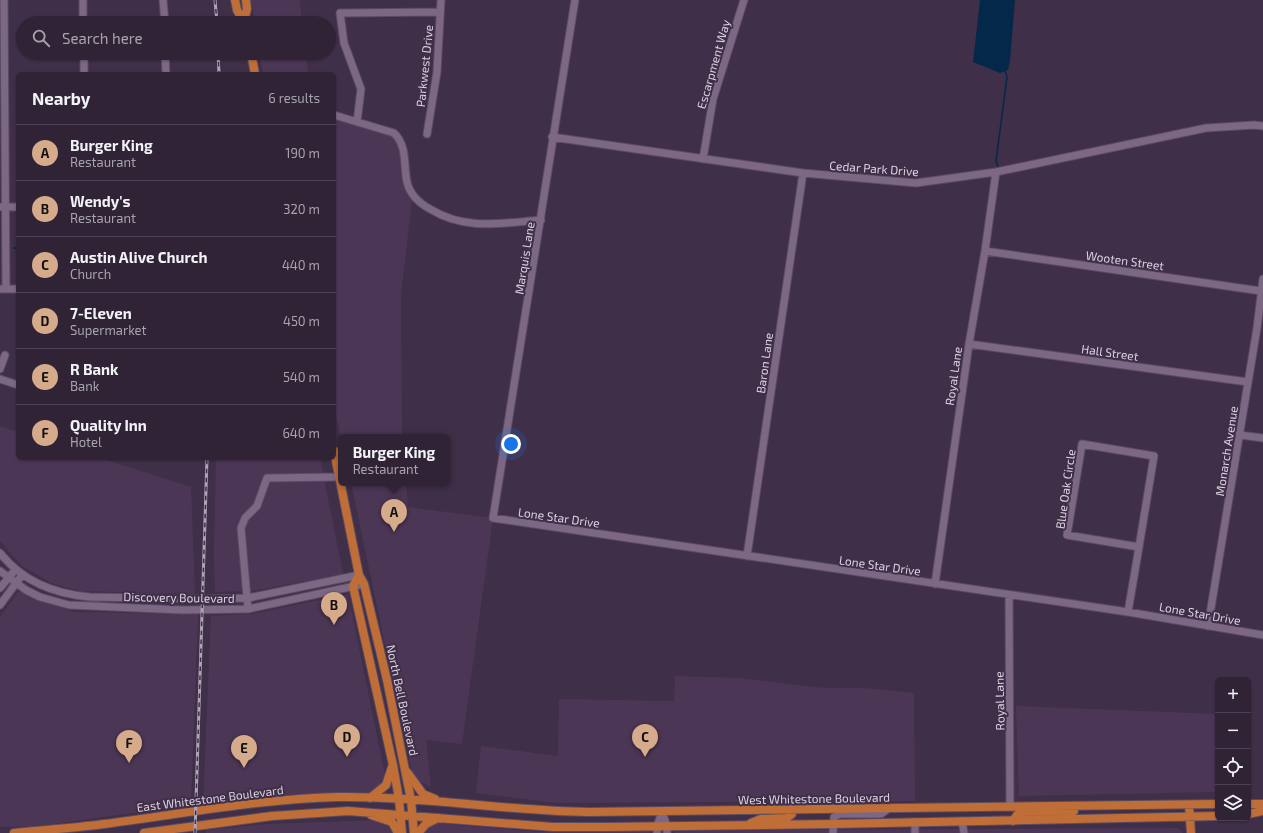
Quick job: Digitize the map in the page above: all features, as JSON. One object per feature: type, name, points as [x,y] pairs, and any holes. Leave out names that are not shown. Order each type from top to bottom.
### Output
[{"type":"main road","points":[[235,0],[237,10],[240,16]]},
{"type":"main road","points":[[245,16],[247,9],[246,0]]},
{"type":"main road","points":[[252,60],[255,72]]},
{"type":"main road","name":"North Bell Boulevard","points":[[336,460],[338,472]]},
{"type":"main road","name":"North Bell Boulevard","points":[[341,486],[358,575],[364,584],[387,680],[411,800],[414,833]]},
{"type":"main road","points":[[354,586],[358,575]]},
{"type":"main road","name":"North Bell Boulevard","points":[[354,586],[400,799],[402,833]]},
{"type":"main road","points":[[370,798],[386,785],[393,765]]},
{"type":"main road","points":[[405,770],[422,794],[441,802]]},
{"type":"main road","name":"East Whitestone Boulevard","points":[[14,833],[104,824],[265,801],[338,797],[411,800]]},
{"type":"main road","name":"West Whitestone Boulevard","points":[[411,800],[559,812],[662,812],[1215,804]]},
{"type":"main road","points":[[1251,804],[1263,804]]},
{"type":"main road","points":[[1190,805],[1191,833]]},
{"type":"main road","points":[[940,821],[947,816],[1005,815],[1009,812],[1010,806]]},
{"type":"main road","points":[[1013,821],[1021,812],[1078,811],[1084,806]]},
{"type":"main road","points":[[743,826],[761,820],[787,818],[792,814],[792,810]]},
{"type":"main road","points":[[1251,813],[1263,811]]},
{"type":"main road","points":[[363,812],[392,822],[398,833]]},
{"type":"main road","points":[[144,833],[272,816],[363,812],[553,827],[657,830],[743,826],[833,829],[940,821],[1190,818],[1215,816]]},
{"type":"main road","points":[[418,833],[426,824],[439,818]]},
{"type":"street","points":[[4,0],[3,289],[16,289]]},
{"type":"street","points":[[83,0],[83,16]]},
{"type":"street","points":[[163,0],[164,16]]},
{"type":"street","name":"Parkwest Drive","points":[[427,134],[437,72],[441,0]]},
{"type":"street","name":"Marquis Lane","points":[[493,518],[541,220],[552,137],[575,0]]},
{"type":"street","name":"Escarpment Way","points":[[703,159],[712,99],[744,0]]},
{"type":"street","points":[[357,122],[361,89],[344,43],[340,13],[440,12]]},
{"type":"street","points":[[84,60],[84,72]]},
{"type":"street","points":[[166,60],[166,72]]},
{"type":"street","points":[[336,116],[388,130],[399,138],[404,148],[406,178],[411,194],[436,213],[462,223],[476,224],[541,220]]},
{"type":"street","name":"Cedar Park Drive","points":[[552,137],[803,174],[916,183],[996,172],[1206,128],[1254,125],[1263,126]]},
{"type":"street","name":"Royal Lane","points":[[935,584],[969,344],[985,251],[996,172]]},
{"type":"street","name":"Baron Lane","points":[[747,556],[803,174]]},
{"type":"street","points":[[3,207],[16,207]]},
{"type":"street","name":"Wooten Street","points":[[985,251],[1261,291]]},
{"type":"street","name":"Monarch Avenue","points":[[1208,626],[1248,382],[1260,329],[1261,291],[1263,279]]},
{"type":"street","name":"Hall Street","points":[[969,344],[1248,382]]},
{"type":"street","points":[[0,369],[5,355]]},
{"type":"street","points":[[0,380],[16,385]]},
{"type":"street","points":[[1240,435],[1263,438]]},
{"type":"street","name":"Blue Oak Circle","points":[[1128,612],[1139,547],[1154,456],[1082,444],[1067,535],[1139,547]]},
{"type":"street","points":[[248,609],[241,528],[245,518],[257,506],[268,478],[338,477]]},
{"type":"street","name":"Lone Star Drive","points":[[493,518],[1009,596],[1128,612],[1263,635]]},
{"type":"street","name":"Discovery Boulevard","points":[[0,553],[15,570],[22,575],[45,588],[73,595],[203,599],[248,598],[358,575]]},
{"type":"street","points":[[0,588],[15,570]]},
{"type":"street","name":"Discovery Boulevard","points":[[0,571],[16,584],[40,597],[69,605],[182,610],[248,609],[364,584]]},
{"type":"street","points":[[0,605],[22,575]]},
{"type":"street","name":"Royal Lane","points":[[1009,596],[1010,806]]},
{"type":"street","points":[[833,829],[834,817],[840,814],[881,814],[888,809]]},
{"type":"street","points":[[657,830],[662,812]]},
{"type":"street","points":[[662,812],[667,830]]},
{"type":"street","points":[[962,821],[964,833]]},
{"type":"street","points":[[915,822],[915,833]]},
{"type":"shaded area","points":[[251,0],[300,0],[301,16],[254,16]]},
{"type":"shaded area","points":[[260,60],[307,60],[308,72],[263,72]]},
{"type":"shaded area","points":[[336,112],[389,128],[402,136],[408,150],[413,190],[401,296],[402,434],[340,434],[336,414]]},
{"type":"shaded area","points":[[0,426],[16,431],[16,460],[106,460],[191,487],[195,594],[79,591],[51,583],[21,565],[0,541]]},
{"type":"shaded area","points":[[216,460],[320,460],[343,574],[252,591],[215,592],[214,554]]},
{"type":"shaded area","points":[[352,486],[406,486],[408,507],[493,518],[462,744],[426,740],[431,787],[415,779],[411,768]]},
{"type":"shaded area","points":[[19,591],[73,612],[198,614],[191,805],[38,826],[0,827],[0,617]]},
{"type":"shaded area","points":[[348,594],[386,780],[369,792],[295,794],[203,804],[211,616],[252,614]]},
{"type":"shaded area","points":[[675,676],[738,678],[824,688],[865,688],[914,693],[915,801],[557,803],[476,793],[481,746],[558,756],[559,699],[674,701]]},
{"type":"shaded area","points":[[1016,706],[1215,714],[1215,792],[1019,796]]},
{"type":"shaded area","points":[[380,820],[390,825],[396,833],[206,833],[206,830],[266,824]]},
{"type":"shaded area","points":[[434,823],[541,832],[649,831],[650,833],[423,833]]},
{"type":"shaded area","points":[[1178,828],[1183,833],[674,833],[676,831],[774,830]]},
{"type":"water","points":[[980,0],[1015,0],[1010,61],[1008,70],[1000,73],[973,62]]},
{"type":"waterway","points":[[998,167],[996,161],[1007,77],[1005,71]]},
{"type":"railway","points":[[215,0],[216,16]]},
{"type":"railway","points":[[218,60],[219,72]]},
{"type":"railway","points":[[195,833],[207,460]]},
{"type":"place","name":"Burger King","points":[[394,532]]},
{"type":"place","name":"Wendy's","points":[[334,625]]},
{"type":"place","name":"7-Eleven","points":[[347,757]]},
{"type":"place","name":"Austin Alive Church","points":[[645,757]]},
{"type":"place","name":"Quality Inn","points":[[129,763]]},
{"type":"place","name":"R Bank","points":[[244,768]]}]
